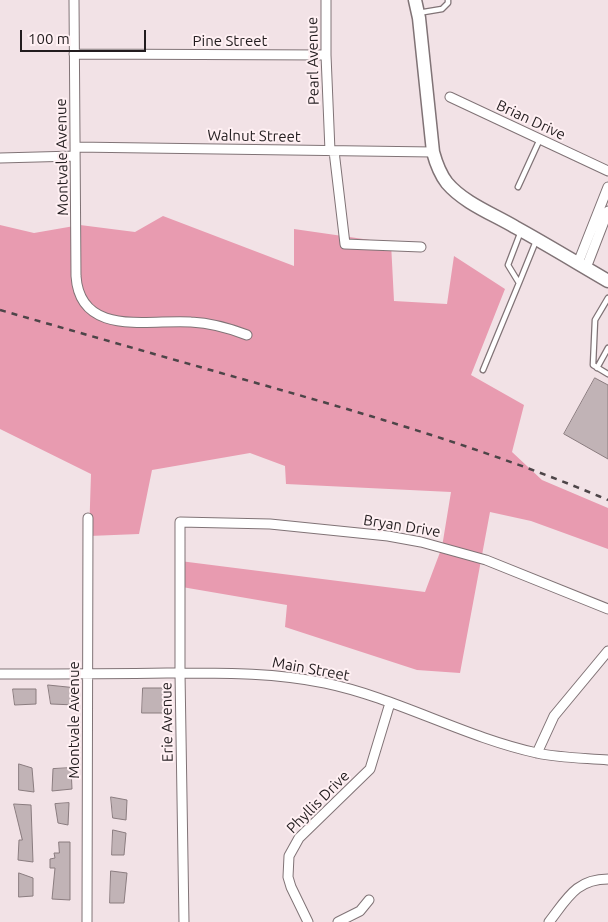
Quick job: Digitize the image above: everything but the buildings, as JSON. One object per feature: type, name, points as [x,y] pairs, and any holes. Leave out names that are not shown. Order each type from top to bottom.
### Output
[{"type":"main road","points":[[415,0],[433,152],[442,175],[455,190],[608,281]]},
{"type":"street","name":"Montvale Avenue","points":[[74,0],[77,282],[81,296],[91,309],[100,316],[112,320],[210,324],[247,335]]},
{"type":"street","name":"Pearl Avenue","points":[[326,0],[326,55],[332,151],[344,244],[421,247]]},
{"type":"street","name":"Pine Street","points":[[74,54],[326,55]]},
{"type":"street","name":"Brian Drive","points":[[450,98],[605,171]]},
{"type":"street","name":"Walnut Street","points":[[0,158],[75,152],[433,152]]},
{"type":"street","points":[[582,266],[608,187]]},
{"type":"street","points":[[582,266],[605,230],[608,211]]},
{"type":"street","name":"Montvale Avenue","points":[[87,922],[88,518]]},
{"type":"street","name":"Bryan Drive","points":[[180,522],[280,524],[388,536],[421,542],[486,560],[608,609]]},
{"type":"street","name":"Erie Avenue","points":[[180,522],[180,673],[184,922]]},
{"type":"street","points":[[537,753],[554,716],[608,651]]},
{"type":"street","name":"Main Street","points":[[0,674],[237,673],[288,676],[327,683],[366,694],[425,716],[537,753],[608,760]]},
{"type":"street","name":"Phyllis Drive","points":[[308,922],[291,887],[288,871],[290,856],[299,838],[370,769],[390,703]]},
{"type":"street","points":[[549,922],[579,886],[592,880],[608,879]]},
{"type":"street","points":[[338,922],[360,911],[369,900]]},
{"type":"lane","points":[[418,13],[442,9],[448,3],[448,0]]},
{"type":"lane","points":[[518,187],[540,139]]},
{"type":"lane","points":[[519,283],[508,265],[521,230]]},
{"type":"lane","points":[[483,370],[537,239]]},
{"type":"lane","points":[[608,298],[606,306],[595,320],[593,365],[608,374]]},
{"type":"lane","points":[[597,368],[608,348]]},
{"type":"shaded area","points":[[163,216],[294,266],[294,229],[391,243],[394,301],[447,304],[454,256],[505,289],[471,375],[524,405],[512,452],[542,480],[608,508],[608,549],[531,521],[490,512],[460,673],[417,670],[285,627],[287,605],[182,587],[180,561],[425,592],[442,547],[451,492],[286,484],[285,466],[250,453],[152,470],[139,534],[89,536],[91,474],[0,429],[0,225],[34,233],[80,225],[135,232]]},
{"type":"railway","points":[[0,310],[401,425],[485,453],[608,500]]}]
